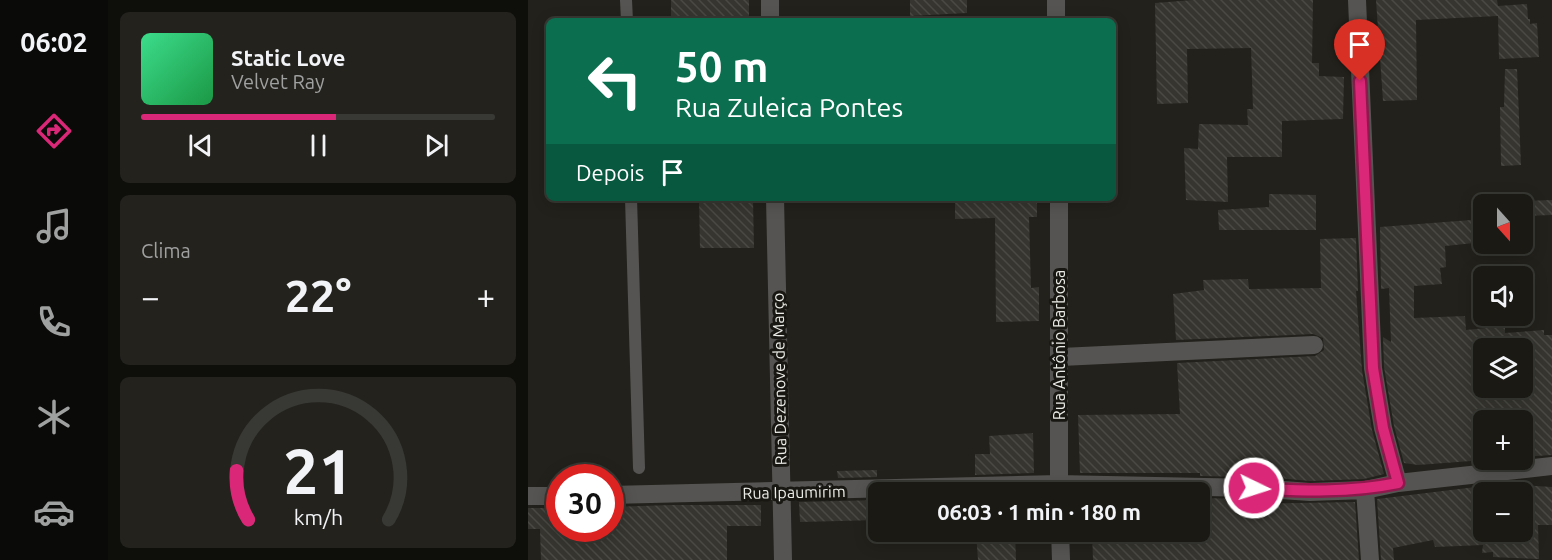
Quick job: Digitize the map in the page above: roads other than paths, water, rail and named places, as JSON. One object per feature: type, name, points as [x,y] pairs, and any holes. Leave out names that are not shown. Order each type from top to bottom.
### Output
[{"type":"street","points":[[770,0],[771,18]]},
{"type":"street","points":[[1056,0],[1056,18]]},
{"type":"street","points":[[1357,0],[1362,162],[1373,368],[1383,428],[1398,483]]},
{"type":"street","name":"Rua Dezenove de Março","points":[[775,201],[783,560]]},
{"type":"street","name":"Rua Antônio Barbosa","points":[[1059,201],[1059,482]]},
{"type":"street","points":[[1060,357],[1314,345]]},
{"type":"street","name":"Rua Ipaumirim","points":[[1210,488],[1310,492],[1365,490],[1398,483],[1552,466]]},
{"type":"street","points":[[1365,490],[1370,560]]},
{"type":"street","name":"Rua Ipaumirim","points":[[624,495],[868,491]]},
{"type":"street","points":[[528,496],[546,496]]},
{"type":"street","points":[[1060,542],[1061,560]]},
{"type":"lane","points":[[626,0],[627,18]]},
{"type":"lane","points":[[631,201],[639,468]]}]
